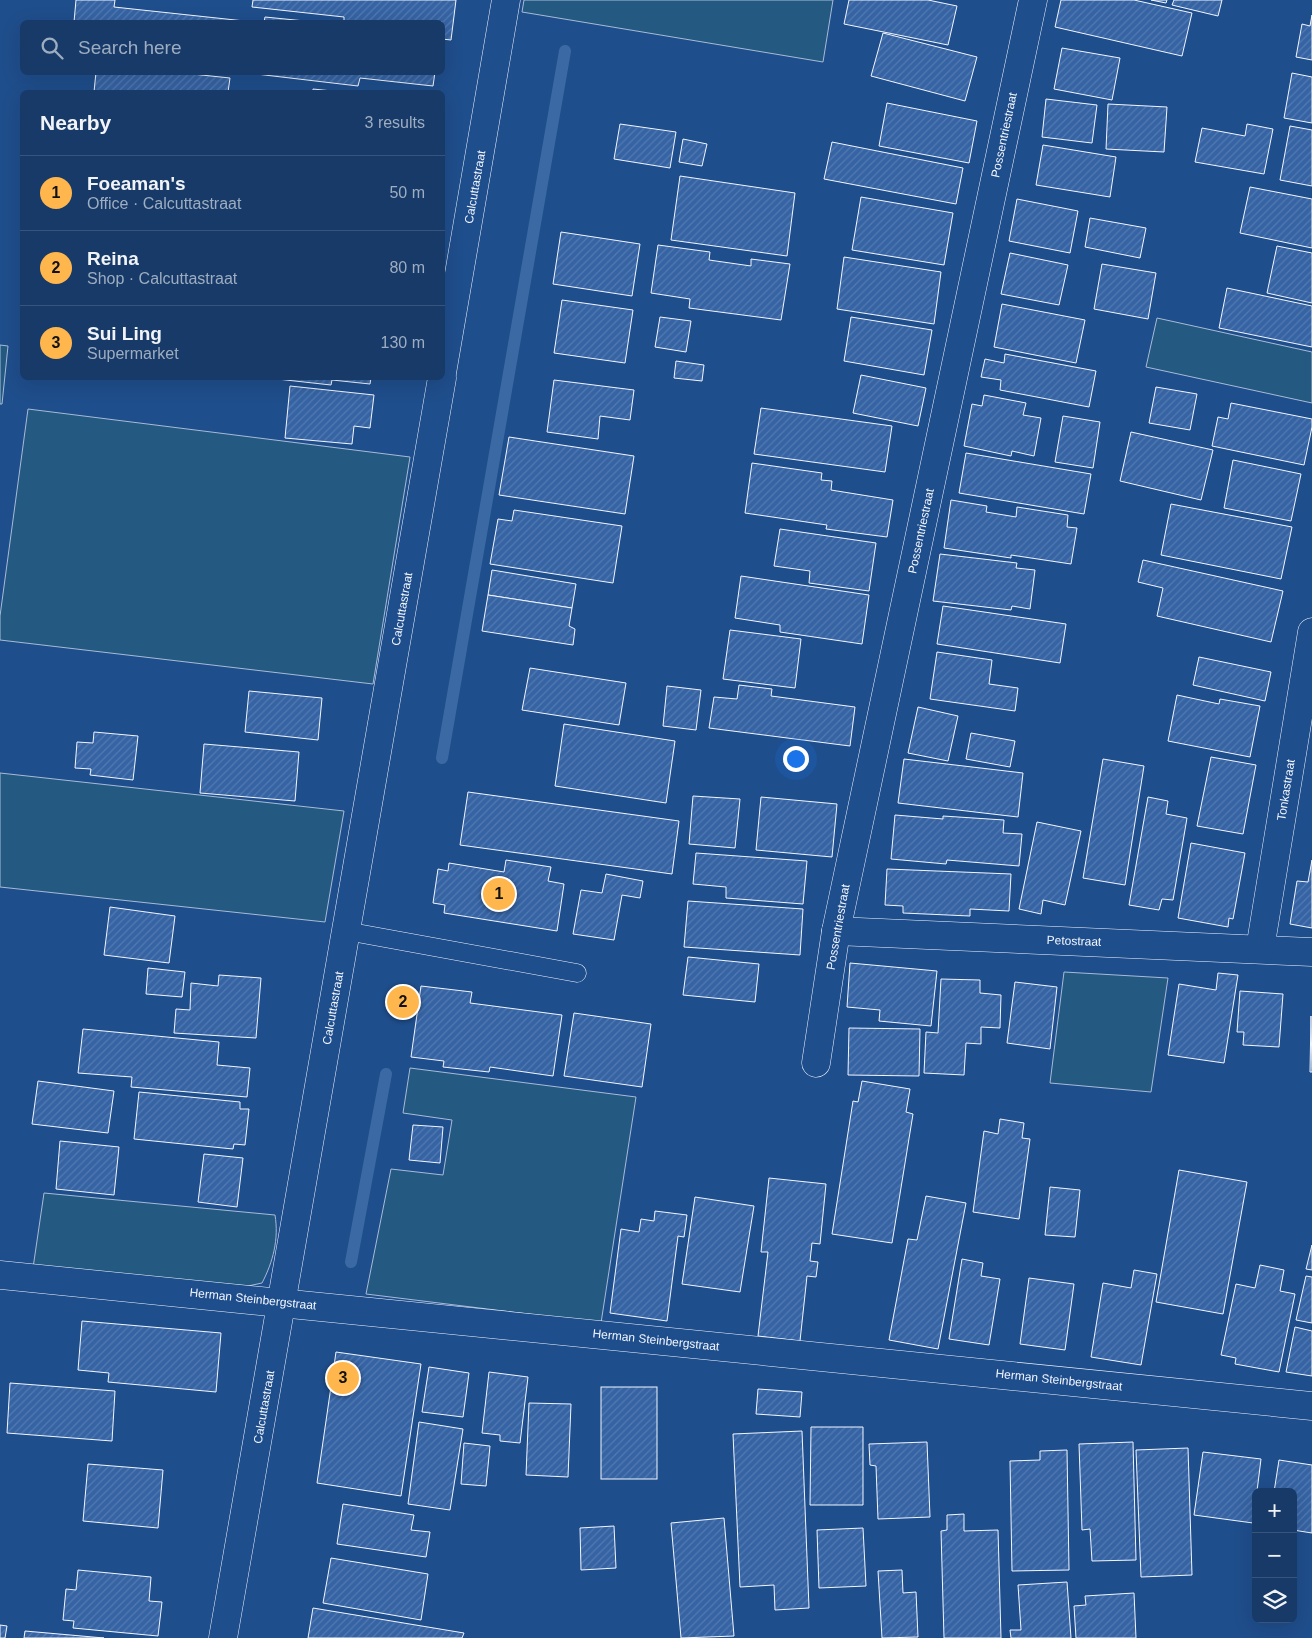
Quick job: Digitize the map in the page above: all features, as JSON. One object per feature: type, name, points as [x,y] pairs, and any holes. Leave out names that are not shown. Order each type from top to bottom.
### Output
[{"type":"street","name":"Calcuttastraat","points":[[445,356],[506,0]]},
{"type":"street","name":"Possentriestraat","points":[[816,1063],[836,931],[1033,0]]},
{"type":"street","name":"Calcuttastraat","points":[[223,1638],[442,380]]},
{"type":"street","name":"Tonkastraat","points":[[1260,948],[1312,632]]},
{"type":"street","name":"Petostraat","points":[[836,931],[1260,948],[1312,952]]},
{"type":"street","name":"Herman Steinbergstraat","points":[[0,1275],[1312,1406]]},
{"type":"lane","points":[[346,931],[577,973]]},
{"type":"shaded area","points":[[524,0],[833,0],[823,62],[522,12]]},
{"type":"shaded area","points":[[1157,318],[1312,352],[1312,403],[1146,367]]},
{"type":"shaded area","points":[[0,345],[8,346],[2,404],[0,404]]},
{"type":"shaded area","points":[[28,409],[410,457],[373,684],[0,640],[0,616]]},
{"type":"shaded area","points":[[0,773],[344,811],[325,922],[0,887]]},
{"type":"shaded area","points":[[1064,972],[1168,978],[1151,1092],[1050,1083]]},
{"type":"shaded area","points":[[410,1068],[636,1097],[601,1323],[366,1294],[391,1169],[443,1175],[452,1120],[403,1113]]},
{"type":"shaded area","points":[[44,1193],[275,1215],[276,1242],[272,1259],[262,1283],[248,1286],[33,1268]]},
{"type":"building","points":[[76,0],[115,0],[114,7],[235,20],[74,20]]},
{"type":"building","points":[[253,0],[456,0],[451,40],[445,39],[445,20],[344,20],[344,17],[252,7]]},
{"type":"building","points":[[849,0],[928,0],[957,6],[948,45],[844,24]]},
{"type":"building","points":[[1061,0],[1134,0],[1192,13],[1182,56],[1055,27]]},
{"type":"building","points":[[1151,0],[1167,0],[1166,3]]},
{"type":"building","points":[[1174,0],[1222,0],[1218,16],[1172,5]]},
{"type":"building","points":[[1312,15],[1312,60],[1296,57],[1302,24],[1310,26]]},
{"type":"building","points":[[265,17],[295,20],[264,20]]},
{"type":"building","points":[[883,33],[977,57],[965,101],[871,76]]},
{"type":"building","points":[[1062,48],[1120,58],[1112,100],[1054,89]]},
{"type":"building","points":[[1292,73],[1312,77],[1312,123],[1284,118]]},
{"type":"building","points":[[96,75],[202,75],[230,78],[228,90],[94,90]]},
{"type":"building","points":[[264,75],[435,75],[433,86],[360,78],[358,86]]},
{"type":"building","points":[[1046,99],[1097,105],[1092,143],[1042,137]]},
{"type":"building","points":[[887,103],[977,121],[969,163],[879,146]]},
{"type":"building","points":[[1108,104],[1167,107],[1164,152],[1106,149]]},
{"type":"building","points":[[620,124],[676,132],[670,168],[614,159]]},
{"type":"building","points":[[1247,124],[1273,129],[1264,174],[1195,162],[1202,128],[1245,136]]},
{"type":"building","points":[[1290,126],[1312,130],[1312,186],[1280,180]]},
{"type":"building","points":[[683,139],[707,144],[702,166],[679,162]]},
{"type":"building","points":[[832,142],[963,168],[956,204],[824,179]]},
{"type":"building","points":[[1043,145],[1116,157],[1110,197],[1036,185]]},
{"type":"building","points":[[680,176],[795,193],[787,256],[671,240]]},
{"type":"building","points":[[1250,187],[1312,199],[1312,248],[1240,233]]},
{"type":"building","points":[[861,197],[953,213],[944,265],[852,250]]},
{"type":"building","points":[[1017,199],[1078,211],[1070,253],[1009,241]]},
{"type":"building","points":[[1090,218],[1146,228],[1140,258],[1085,247]]},
{"type":"building","points":[[561,232],[640,244],[632,296],[553,284]]},
{"type":"building","points":[[658,245],[710,252],[709,260],[751,266],[751,259],[790,264],[781,320],[689,308],[690,299],[651,293]]},
{"type":"building","points":[[1277,246],[1312,253],[1312,303],[1267,293]]},
{"type":"building","points":[[1010,253],[1068,265],[1059,305],[1001,294]]},
{"type":"building","points":[[844,257],[941,272],[934,324],[837,309]]},
{"type":"building","points":[[1102,264],[1156,273],[1148,319],[1094,309]]},
{"type":"building","points":[[1227,288],[1312,306],[1312,347],[1219,328]]},
{"type":"building","points":[[562,300],[633,310],[625,363],[554,353]]},
{"type":"building","points":[[1002,304],[1085,320],[1076,363],[994,347]]},
{"type":"building","points":[[660,317],[691,321],[686,352],[655,347]]},
{"type":"building","points":[[851,317],[932,330],[924,375],[844,361]]},
{"type":"building","points":[[1005,354],[1096,371],[1089,407],[1000,390],[1001,380],[981,377],[985,359],[1004,363]]},
{"type":"building","points":[[676,361],[704,365],[702,381],[674,378]]},
{"type":"building","points":[[861,375],[926,388],[918,426],[853,413]]},
{"type":"building","points":[[286,380],[332,380],[331,385]]},
{"type":"building","points":[[332,380],[371,380],[370,384]]},
{"type":"building","points":[[554,380],[634,390],[630,420],[600,416],[598,439],[547,432]]},
{"type":"building","points":[[290,386],[374,395],[370,428],[354,426],[352,444],[285,438]]},
{"type":"building","points":[[1156,387],[1197,394],[1190,430],[1149,423]]},
{"type":"building","points":[[984,395],[1026,403],[1023,415],[1041,418],[1034,456],[1012,451],[1011,456],[964,446],[972,404],[982,406]]},
{"type":"building","points":[[1231,403],[1312,419],[1304,465],[1212,446],[1218,417],[1228,419]]},
{"type":"building","points":[[761,408],[892,426],[885,472],[754,454]]},
{"type":"building","points":[[1063,416],[1100,422],[1093,468],[1055,462]]},
{"type":"building","points":[[1131,432],[1213,450],[1201,500],[1120,481]]},
{"type":"building","points":[[509,437],[634,456],[625,514],[499,495]]},
{"type":"building","points":[[966,453],[1091,474],[1084,514],[959,493]]},
{"type":"building","points":[[1233,460],[1301,474],[1291,521],[1224,508]]},
{"type":"building","points":[[752,463],[822,473],[821,480],[832,481],[831,490],[893,500],[887,537],[826,529],[827,525],[745,513]]},
{"type":"building","points":[[951,500],[987,506],[986,512],[1016,517],[1017,507],[1068,515],[1067,527],[1077,528],[1071,564],[1011,555],[1011,558],[944,548]]},
{"type":"building","points":[[1171,504],[1292,527],[1281,579],[1161,555]]},
{"type":"building","points":[[514,510],[622,526],[613,583],[490,564],[498,519],[512,521]]},
{"type":"building","points":[[780,529],[876,543],[869,591],[809,583],[810,571],[774,566]]},
{"type":"building","points":[[940,554],[1017,563],[1016,568],[1035,570],[1030,609],[1012,606],[1011,610],[933,601]]},
{"type":"building","points":[[1143,560],[1283,591],[1271,642],[1157,616],[1163,588],[1138,582]]},
{"type":"building","points":[[492,570],[576,584],[572,608],[488,595]]},
{"type":"building","points":[[741,576],[869,595],[862,644],[780,632],[780,625],[735,618]]},
{"type":"building","points":[[488,595],[572,608],[569,626],[575,629],[573,645],[482,631]]},
{"type":"building","points":[[943,606],[1066,624],[1060,663],[937,644]]},
{"type":"building","points":[[730,630],[801,639],[795,688],[723,679]]},
{"type":"building","points":[[937,652],[992,660],[989,684],[1018,688],[1015,711],[930,699]]},
{"type":"building","points":[[1199,657],[1271,672],[1265,701],[1193,685]]},
{"type":"building","points":[[530,668],[626,683],[619,725],[522,710]]},
{"type":"building","points":[[739,685],[772,689],[771,696],[855,707],[850,746],[709,728],[714,697],[737,699]]},
{"type":"building","points":[[667,686],[701,690],[696,730],[663,726]]},
{"type":"building","points":[[249,691],[322,698],[318,740],[245,732]]},
{"type":"building","points":[[1177,695],[1219,704],[1220,699],[1260,706],[1250,757],[1168,741]]},
{"type":"building","points":[[918,707],[958,716],[948,761],[908,753]]},
{"type":"building","points":[[564,724],[675,741],[666,803],[555,786]]},
{"type":"building","points":[[94,732],[138,736],[133,780],[90,775],[91,769],[75,768],[77,742],[93,743]]},
{"type":"building","points":[[971,733],[1015,741],[1010,767],[966,759]]},
{"type":"building","points":[[204,744],[299,752],[295,801],[200,793]]},
{"type":"building","points":[[1211,757],[1256,765],[1243,834],[1197,826]]},
{"type":"building","points":[[904,759],[1023,773],[1018,817],[898,803]]},
{"type":"building","points":[[1103,759],[1144,766],[1125,885],[1083,878]]},
{"type":"building","points":[[468,792],[679,821],[672,874],[460,845]]},
{"type":"building","points":[[693,796],[740,799],[735,848],[689,844]]},
{"type":"building","points":[[761,797],[837,804],[832,857],[756,850]]},
{"type":"building","points":[[1148,797],[1168,801],[1166,814],[1187,818],[1173,900],[1162,899],[1159,910],[1129,905]]},
{"type":"building","points":[[895,815],[943,819],[943,816],[1004,820],[1003,833],[1022,834],[1019,866],[947,860],[946,864],[891,859]]},
{"type":"building","points":[[1037,822],[1081,831],[1065,905],[1043,900],[1041,914],[1019,909]]},
{"type":"building","points":[[1191,843],[1245,853],[1233,919],[1229,918],[1228,927],[1178,918]]},
{"type":"building","points":[[696,853],[807,861],[803,904],[726,898],[726,887],[693,884]]},
{"type":"building","points":[[506,860],[551,867],[548,881],[564,884],[557,931],[444,913],[445,905],[433,903],[438,869],[448,871],[449,863],[504,872]]},
{"type":"building","points":[[1312,860],[1312,928],[1290,924],[1297,881],[1308,882]]},
{"type":"building","points":[[887,869],[1011,874],[1009,911],[970,909],[970,916],[903,913],[903,906],[885,905]]},
{"type":"building","points":[[606,874],[643,881],[640,898],[622,895],[614,940],[573,934],[581,890],[602,893]]},
{"type":"building","points":[[688,901],[803,909],[800,955],[684,947]]},
{"type":"building","points":[[110,907],[175,916],[169,963],[104,955]]},
{"type":"building","points":[[688,957],[759,964],[755,1002],[683,995]]},
{"type":"building","points":[[850,963],[937,971],[931,1026],[879,1021],[880,1010],[847,1007]]},
{"type":"building","points":[[148,968],[185,972],[182,997],[146,994]]},
{"type":"building","points":[[1218,973],[1238,975],[1224,1063],[1168,1055],[1179,984],[1216,990]]},
{"type":"building","points":[[219,975],[261,978],[256,1038],[174,1033],[176,1009],[190,1010],[191,983],[218,986]]},
{"type":"building","points":[[941,979],[980,980],[980,993],[1001,995],[1000,1028],[981,1027],[981,1044],[966,1043],[964,1075],[924,1073],[926,1032],[938,1033]]},
{"type":"building","points":[[1015,982],[1057,987],[1050,1049],[1007,1043]]},
{"type":"building","points":[[421,986],[472,992],[470,1003],[562,1015],[553,1076],[490,1067],[489,1072],[443,1067],[444,1061],[411,1057]]},
{"type":"building","points":[[1240,991],[1283,994],[1279,1047],[1243,1045],[1244,1032],[1237,1032]]},
{"type":"building","points":[[574,1013],[651,1024],[642,1087],[564,1076]]},
{"type":"building","points":[[1311,1016],[1312,1072],[1310,1072]]},
{"type":"building","points":[[849,1028],[920,1029],[919,1076],[848,1075]]},
{"type":"building","points":[[83,1029],[219,1042],[217,1065],[250,1068],[247,1097],[131,1087],[132,1077],[78,1073]]},
{"type":"building","points":[[38,1081],[114,1091],[108,1133],[32,1124]]},
{"type":"building","points":[[862,1081],[910,1089],[906,1112],[913,1114],[892,1243],[832,1234],[853,1101],[858,1102]]},
{"type":"building","points":[[139,1092],[240,1102],[240,1109],[249,1109],[245,1145],[234,1144],[233,1149],[134,1139]]},
{"type":"building","points":[[1000,1119],[1024,1123],[1022,1138],[1030,1139],[1019,1219],[973,1212],[984,1131],[998,1134]]},
{"type":"building","points":[[413,1125],[443,1127],[440,1163],[409,1160]]},
{"type":"building","points":[[60,1141],[119,1147],[114,1195],[56,1189]]},
{"type":"building","points":[[204,1154],[243,1158],[237,1207],[198,1202]]},
{"type":"building","points":[[1179,1170],[1247,1182],[1223,1314],[1156,1302]]},
{"type":"building","points":[[769,1178],[826,1184],[820,1244],[812,1243],[810,1261],[818,1262],[816,1277],[807,1276],[800,1341],[758,1336],[768,1252],[761,1252]]},
{"type":"building","points":[[1050,1187],[1080,1190],[1075,1237],[1045,1235]]},
{"type":"building","points":[[926,1196],[966,1203],[938,1349],[889,1340],[908,1239],[917,1240]]},
{"type":"building","points":[[695,1197],[754,1206],[740,1292],[682,1284]]},
{"type":"building","points":[[655,1211],[687,1215],[684,1237],[678,1236],[667,1321],[610,1313],[621,1229],[639,1232],[641,1219],[654,1221]]},
{"type":"building","points":[[1312,1245],[1312,1270],[1306,1269]]},
{"type":"building","points":[[962,1259],[983,1263],[981,1276],[1000,1279],[989,1345],[949,1339]]},
{"type":"building","points":[[1260,1265],[1284,1270],[1280,1291],[1295,1294],[1279,1372],[1235,1364],[1236,1358],[1221,1355],[1236,1284],[1255,1288]]},
{"type":"building","points":[[1134,1270],[1157,1274],[1141,1365],[1091,1357],[1103,1283],[1131,1288]]},
{"type":"building","points":[[1306,1276],[1312,1277],[1312,1323],[1296,1320]]},
{"type":"building","points":[[1029,1278],[1074,1284],[1065,1350],[1020,1344]]},
{"type":"building","points":[[82,1321],[221,1333],[216,1392],[108,1382],[109,1373],[78,1370]]},
{"type":"building","points":[[1295,1327],[1312,1331],[1312,1376],[1286,1372]]},
{"type":"building","points":[[336,1352],[421,1364],[401,1496],[317,1483]]},
{"type":"building","points":[[429,1367],[469,1373],[463,1417],[422,1412]]},
{"type":"building","points":[[489,1372],[528,1377],[520,1443],[500,1441],[500,1435],[482,1433]]},
{"type":"building","points":[[10,1383],[115,1391],[112,1441],[7,1433]]},
{"type":"building","points":[[601,1387],[657,1387],[657,1479],[601,1479]]},
{"type":"building","points":[[758,1389],[802,1392],[800,1417],[756,1414]]},
{"type":"building","points":[[529,1403],[571,1404],[568,1477],[526,1475]]},
{"type":"building","points":[[419,1422],[463,1429],[450,1510],[408,1504]]},
{"type":"building","points":[[811,1427],[863,1427],[863,1505],[810,1505]]},
{"type":"building","points":[[802,1431],[809,1608],[775,1610],[774,1585],[740,1587],[733,1434]]},
{"type":"building","points":[[927,1442],[930,1517],[878,1519],[876,1466],[870,1465],[869,1444]]},
{"type":"building","points":[[1133,1442],[1136,1560],[1092,1561],[1090,1529],[1082,1530],[1079,1444]]},
{"type":"building","points":[[464,1443],[490,1446],[486,1486],[461,1484]]},
{"type":"building","points":[[1188,1448],[1192,1575],[1141,1577],[1136,1450]]},
{"type":"building","points":[[1067,1450],[1069,1570],[1012,1571],[1010,1461],[1040,1460],[1040,1451]]},
{"type":"building","points":[[1203,1452],[1261,1459],[1257,1488],[1252,1488],[1252,1523],[1194,1515]]},
{"type":"building","points":[[1279,1460],[1312,1465],[1312,1533],[1297,1531],[1297,1488],[1275,1488]]},
{"type":"building","points":[[88,1464],[163,1470],[158,1528],[83,1521]]},
{"type":"building","points":[[343,1504],[414,1515],[411,1530],[430,1532],[426,1557],[337,1544]]},
{"type":"building","points":[[964,1514],[964,1531],[998,1530],[1001,1638],[944,1638],[941,1531],[947,1530],[947,1515]]},
{"type":"building","points":[[724,1518],[734,1636],[681,1638],[671,1523]]},
{"type":"building","points":[[614,1526],[616,1568],[581,1570],[580,1528]]},
{"type":"building","points":[[863,1528],[866,1586],[819,1588],[817,1530]]},
{"type":"building","points":[[331,1558],[428,1574],[421,1620],[323,1603]]},
{"type":"building","points":[[78,1570],[151,1577],[149,1601],[162,1602],[158,1636],[73,1628],[74,1621],[63,1620],[66,1589],[76,1590]]},
{"type":"building","points":[[902,1570],[903,1593],[916,1592],[918,1637],[882,1638],[878,1571]]},
{"type":"building","points":[[1067,1582],[1071,1638],[1011,1638],[1010,1630],[1021,1630],[1018,1585]]},
{"type":"building","points":[[1134,1593],[1136,1638],[1076,1638],[1074,1606],[1086,1605],[1085,1596]]},
{"type":"building","points":[[313,1608],[464,1633],[462,1638],[308,1638]]},
{"type":"building","points":[[0,1625],[7,1626],[5,1638],[0,1638]]},
{"type":"building","points":[[25,1631],[104,1638],[24,1638]]},
{"type":"waterway","points":[[442,758],[565,51]]},
{"type":"waterway","points":[[351,1262],[386,1074]]},
{"type":"place","name":"Foeaman's","points":[[499,894]]},
{"type":"place","name":"Reina","points":[[403,1002]]},
{"type":"place","name":"Sui Ling","points":[[343,1378]]}]
